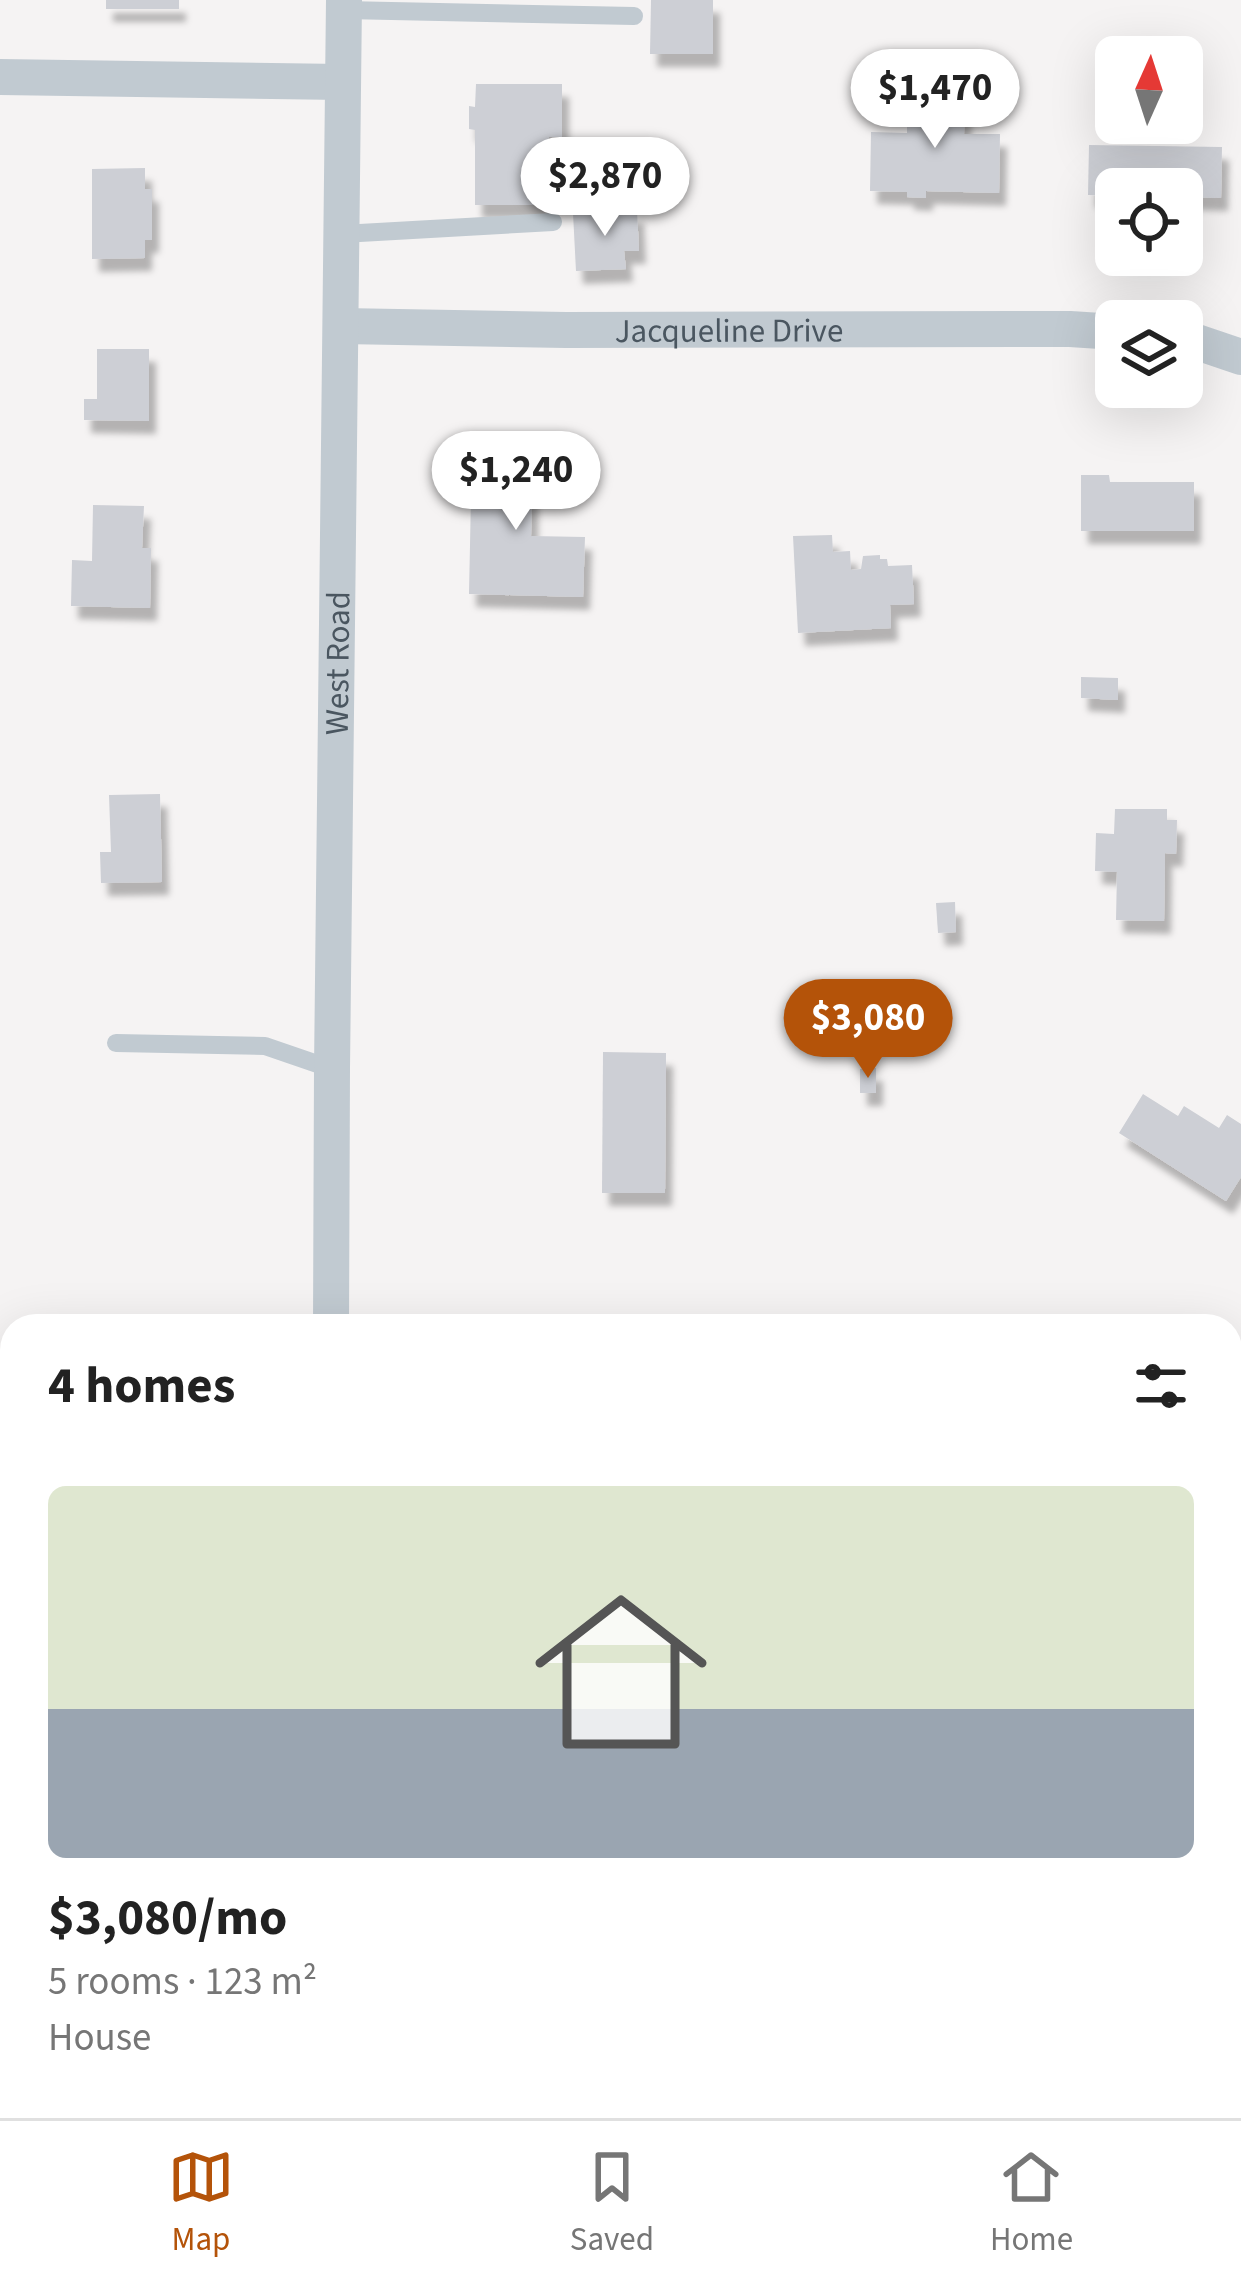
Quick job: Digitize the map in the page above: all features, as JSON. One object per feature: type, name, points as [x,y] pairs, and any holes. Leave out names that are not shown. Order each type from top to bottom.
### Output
[{"type":"street","name":"West Road","points":[[332,1314],[344,5]]},
{"type":"street","points":[[0,77],[343,82]]},
{"type":"street","name":"Jacqueline Drive","points":[[342,326],[1095,331]]},
{"type":"street","points":[[1203,344],[1241,357]]},
{"type":"lane","points":[[344,5],[634,16]]},
{"type":"lane","points":[[342,234],[553,222]]},
{"type":"lane","points":[[116,1043],[265,1046],[332,1069]]},
{"type":"building","points":[[106,0],[179,0],[179,9],[106,9]]},
{"type":"building","points":[[651,0],[713,0],[713,54],[650,54]]},
{"type":"building","points":[[476,84],[562,84],[562,137],[549,137],[549,205],[475,205],[475,130],[469,129],[469,106],[475,107]]},
{"type":"building","points":[[907,91],[965,92],[964,134],[1000,134],[999,193],[926,191],[926,198],[870,191],[871,132],[907,133]]},
{"type":"building","points":[[1089,145],[1222,147],[1221,198],[1203,198],[1203,168],[1095,168],[1095,195],[1088,195]]},
{"type":"building","points":[[145,168],[145,189],[152,189],[152,240],[145,240],[145,258],[92,259],[92,169]]},
{"type":"building","points":[[637,210],[639,251],[624,251],[626,269],[576,271],[573,213]]},
{"type":"building","points":[[97,349],[149,349],[149,421],[84,420],[84,399],[97,399]]},
{"type":"building","points":[[472,447],[533,448],[531,536],[585,537],[583,597],[469,594]]},
{"type":"building","points":[[1081,475],[1109,475],[1110,482],[1194,482],[1194,531],[1081,531]]},
{"type":"building","points":[[93,505],[144,506],[142,548],[151,548],[150,608],[71,606],[72,560],[92,561]]},
{"type":"building","points":[[832,535],[833,552],[850,551],[851,570],[861,569],[863,556],[880,555],[888,566],[912,565],[914,604],[890,605],[891,628],[798,633],[793,536]]},
{"type":"building","points":[[1081,677],[1118,678],[1118,700],[1081,698]]},
{"type":"building","points":[[160,794],[162,882],[101,883],[100,852],[111,852],[109,795]]},
{"type":"building","points":[[1115,809],[1167,809],[1167,820],[1177,820],[1176,854],[1165,853],[1164,921],[1116,920],[1117,872],[1095,871],[1096,833],[1114,834]]},
{"type":"building","points":[[955,902],[956,932],[938,933],[936,903]]},
{"type":"building","points":[[603,1052],[666,1053],[665,1193],[602,1193]]},
{"type":"building","points":[[876,1068],[876,1093],[860,1093],[860,1069]]},
{"type":"building","points":[[1143,1094],[1178,1116],[1184,1106],[1219,1128],[1227,1115],[1241,1124],[1241,1177],[1226,1201],[1119,1133]]}]
